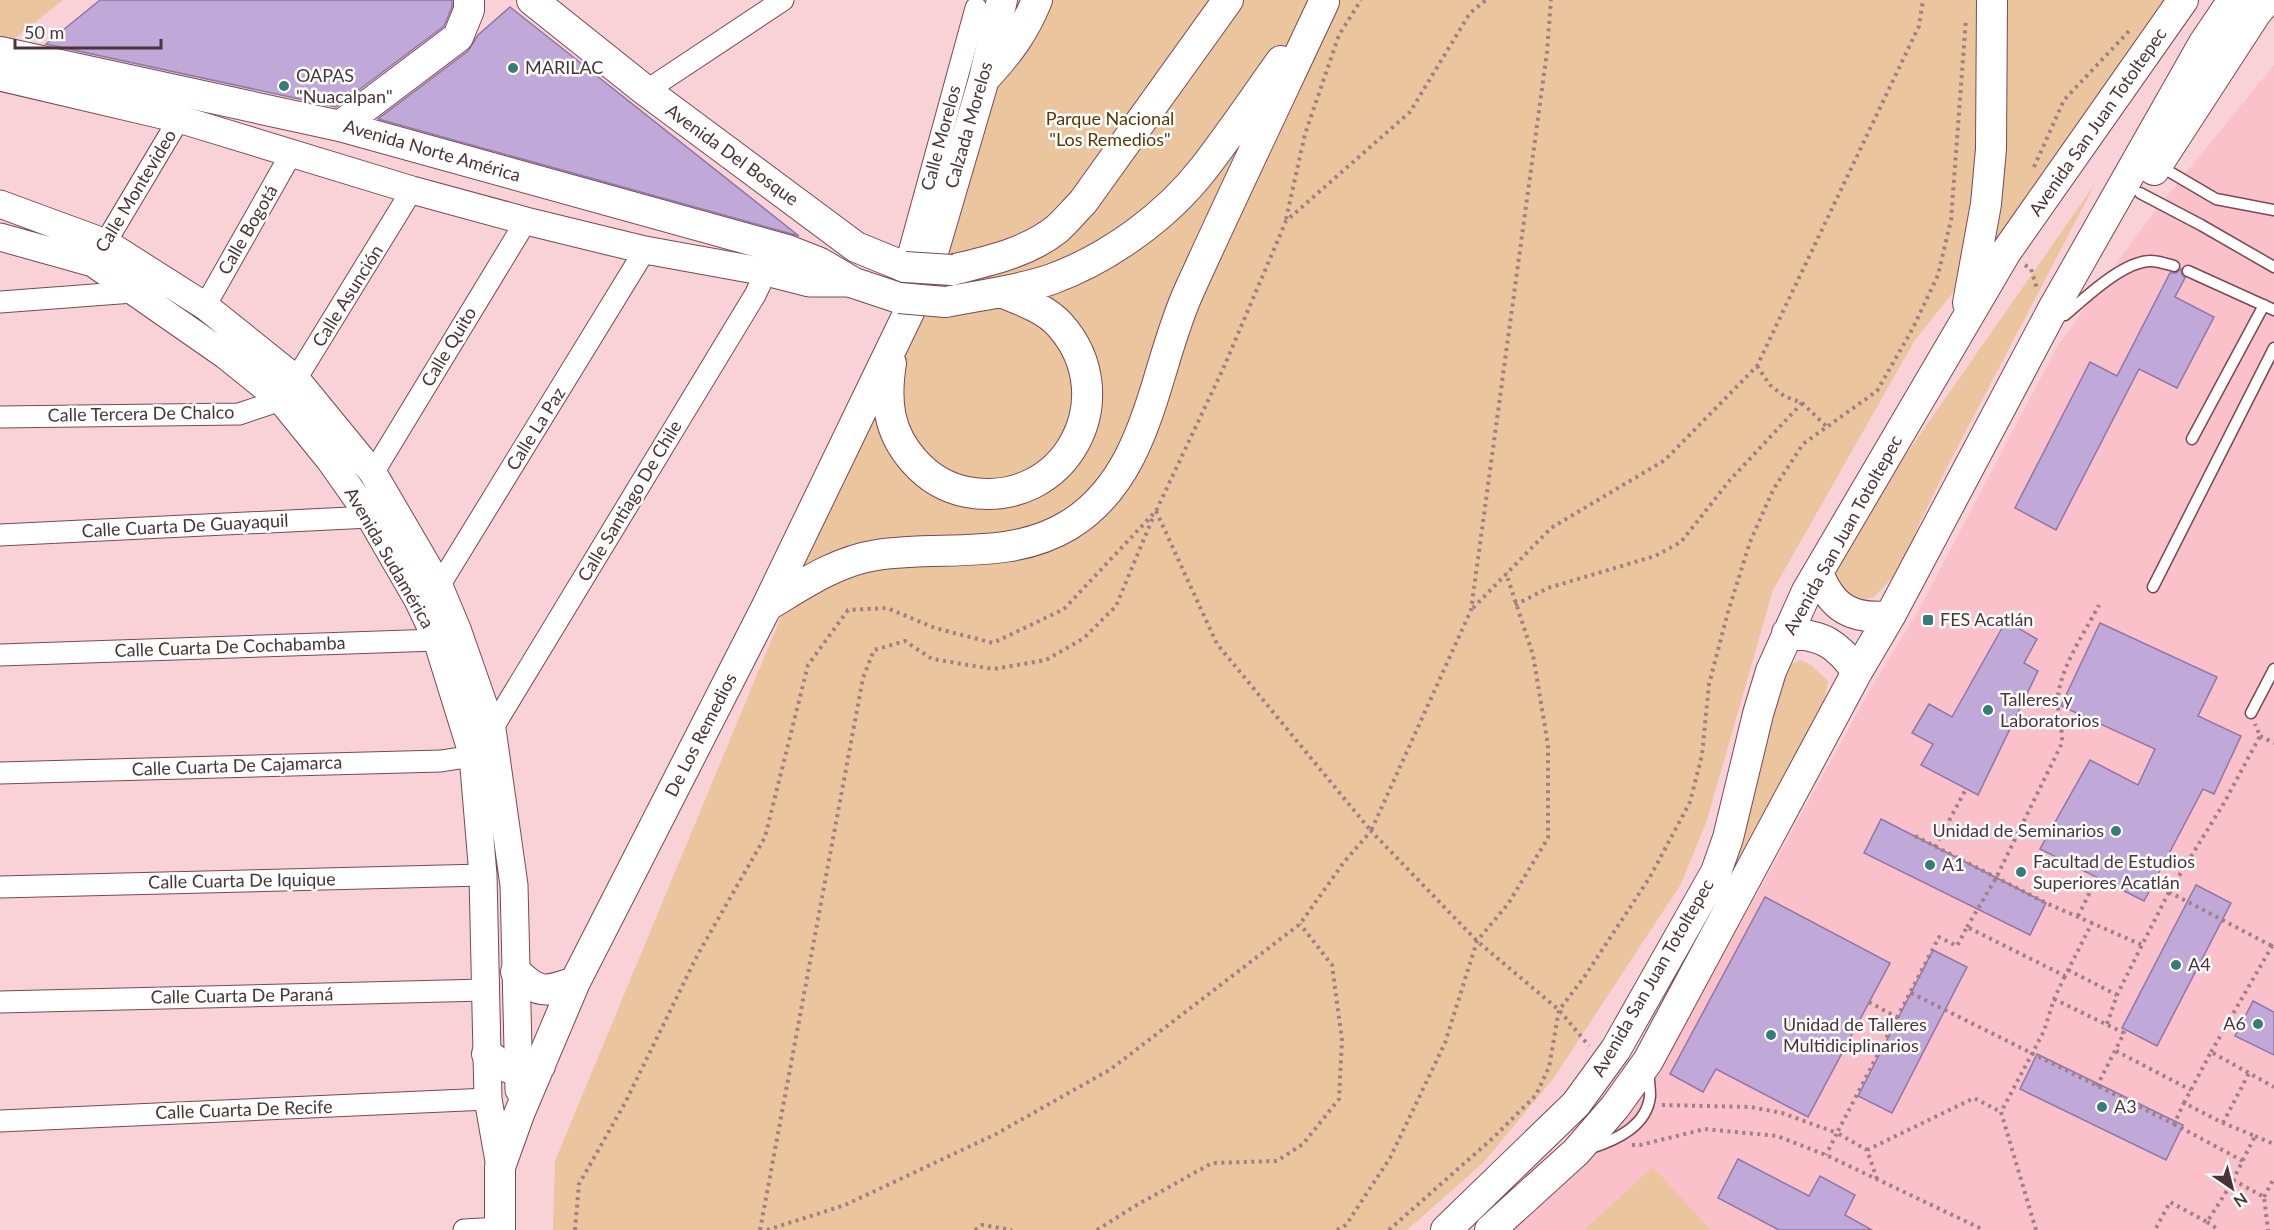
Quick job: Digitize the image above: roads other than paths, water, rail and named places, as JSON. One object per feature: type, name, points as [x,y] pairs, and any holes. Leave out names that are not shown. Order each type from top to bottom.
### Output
[{"type":"main road","points":[[340,126],[458,37],[469,10],[469,0]]},
{"type":"main road","name":"Avenida Del Bosque","points":[[532,0],[646,91],[856,247],[905,267],[943,260],[990,260],[1026,248],[1057,229],[1083,202],[1225,3]]},
{"type":"main road","points":[[984,79],[1009,52],[1025,29],[1037,0]]},
{"type":"main road","points":[[1964,324],[1986,204],[1990,160],[1992,0]]},
{"type":"main road","name":"Avenida San Juan Totoltepec","points":[[1446,1230],[1576,1104],[1616,1049],[1716,872],[1728,838],[1758,714],[1771,671],[1787,633],[1818,572],[2006,252],[2183,0]]},
{"type":"main road","points":[[1964,324],[2021,263],[2205,0]]},
{"type":"main road","points":[[767,606],[817,576],[846,562],[879,554],[995,549],[1032,541],[1069,525],[1099,502],[1121,473],[1144,425],[1187,294],[1324,1]]},
{"type":"main road","name":"Avenida Norte América","points":[[0,52],[340,126],[787,250],[820,263],[854,283],[899,298],[945,302],[1001,292],[1051,279],[1095,258],[1134,234],[1172,202],[1203,169],[1324,1]]},
{"type":"main road","points":[[2058,309],[2139,193],[2253,3]]},
{"type":"main road","points":[[2058,309],[2204,44],[2253,3]]},
{"type":"main road","name":"Calzada Morelos","points":[[943,260],[984,79],[989,4]]},
{"type":"main road","name":"De Los Remedios","points":[[500,1229],[500,1167],[519,1114],[529,1069],[767,606],[909,312],[943,260]]},
{"type":"main road","points":[[896,342],[888,381],[889,415],[901,447],[923,472],[953,489],[986,495],[1020,490],[1050,474],[1073,449],[1086,417],[1088,384],[1078,351],[1059,323],[1031,304],[1001,292]]},
{"type":"main road","name":"Avenida San Juan Totoltepec","points":[[1490,1230],[1587,1149],[1648,1061],[1857,672],[1890,616],[2025,364],[2058,309]]},
{"type":"main road","points":[[1818,572],[1825,589],[1837,604],[1853,614],[1871,618],[1890,616]]},
{"type":"main road","points":[[1787,633],[1809,634],[1828,642],[1845,655],[1857,672]]},
{"type":"main road","points":[[516,972],[530,986],[542,990],[554,989],[575,982]]},
{"type":"main road","points":[[487,1054],[504,1067],[529,1069]]},
{"type":"street","points":[[646,91],[783,0]]},
{"type":"street","name":"Calle Morelos","points":[[905,267],[989,4]]},
{"type":"street","name":"Avenida Norte América","points":[[0,77],[179,119],[526,222],[645,250],[766,272],[809,283],[854,283]]},
{"type":"street","name":"Calle Montevideo","points":[[100,253],[179,119]]},
{"type":"street","name":"Calle Bogotá","points":[[205,306],[291,154]]},
{"type":"street","name":"Calle Asunción","points":[[280,400],[296,379],[412,190]]},
{"type":"street","name":"Avenida Sudamérica","points":[[0,204],[100,253],[151,270],[205,306],[296,379],[373,473],[492,729],[514,885],[516,972],[529,1069]]},
{"type":"street","name":"Calle Quito","points":[[373,473],[526,222]]},
{"type":"street","name":"Avenida Sudamérica","points":[[0,237],[100,253],[133,292],[225,355],[280,400],[329,459],[428,593]]},
{"type":"street","name":"Calle La Paz","points":[[428,593],[645,250]]},
{"type":"street","points":[[0,302],[133,292],[151,270]]},
{"type":"street","name":"Calle Santiago De Chile","points":[[492,729],[755,295],[766,272]]},
{"type":"street","name":"Calle Tercera De Chalco","points":[[0,417],[239,414],[280,400]]},
{"type":"street","name":"Calle Cuarta De Guayaquil","points":[[0,536],[370,517]]},
{"type":"street","name":"Avenida Sudamérica","points":[[447,634],[473,756],[483,875],[488,1099],[500,1167]]},
{"type":"street","name":"Calle Cuarta De Cochabamba","points":[[0,655],[447,634]]},
{"type":"street","name":"Calle Cuarta De Cajamarca","points":[[0,773],[441,761],[473,756]]},
{"type":"street","name":"Calle Cuarta De Iquique","points":[[0,887],[483,875]]},
{"type":"street","name":"Calle Cuarta De Paraná","points":[[0,1002],[485,990]]},
{"type":"street","name":"Calle Cuarta De Recife","points":[[0,1121],[488,1099]]},
{"type":"street","points":[[464,1230],[500,1229]]},
{"type":"lane","points":[[2157,164],[2216,199],[2274,210]]},
{"type":"lane","points":[[2139,193],[2274,267]]},
{"type":"lane","points":[[2058,309],[2129,268],[2151,261],[2174,266]]},
{"type":"lane","points":[[2188,271],[2269,308],[2192,439]]},
{"type":"lane","points":[[2153,587],[2274,348]]},
{"type":"lane","points":[[2250,713],[2274,669]]},
{"type":"lane","points":[[1587,1149],[1619,1137],[1634,1127],[1650,1098],[1648,1061]]},
{"type":"place","name":"MARILAC","points":[[513,68]]},
{"type":"place","name":"OAPAS \"Nuacalpan\"","points":[[284,86]]},
{"type":"place","name":"FES Acatlán","points":[[1928,620]]},
{"type":"place","name":"Talleres y Laboratorios","points":[[1988,710]]},
{"type":"place","name":"Unidad de Seminarios","points":[[2116,831]]},
{"type":"place","name":"A1","points":[[1930,865]]},
{"type":"place","name":"Facultad de Estudios Superiores Acatlán","points":[[2021,872]]},
{"type":"place","name":"A4","points":[[2176,965]]},
{"type":"place","name":"A6","points":[[2258,1024]]},
{"type":"place","name":"Unidad de Talleres Multidiciplinarios","points":[[1771,1035]]},
{"type":"place","name":"A3","points":[[2102,1107]]},
{"type":"park label","name":"Parque Nacional \"Los Remedios\"","points":[[1110,129]]}]
